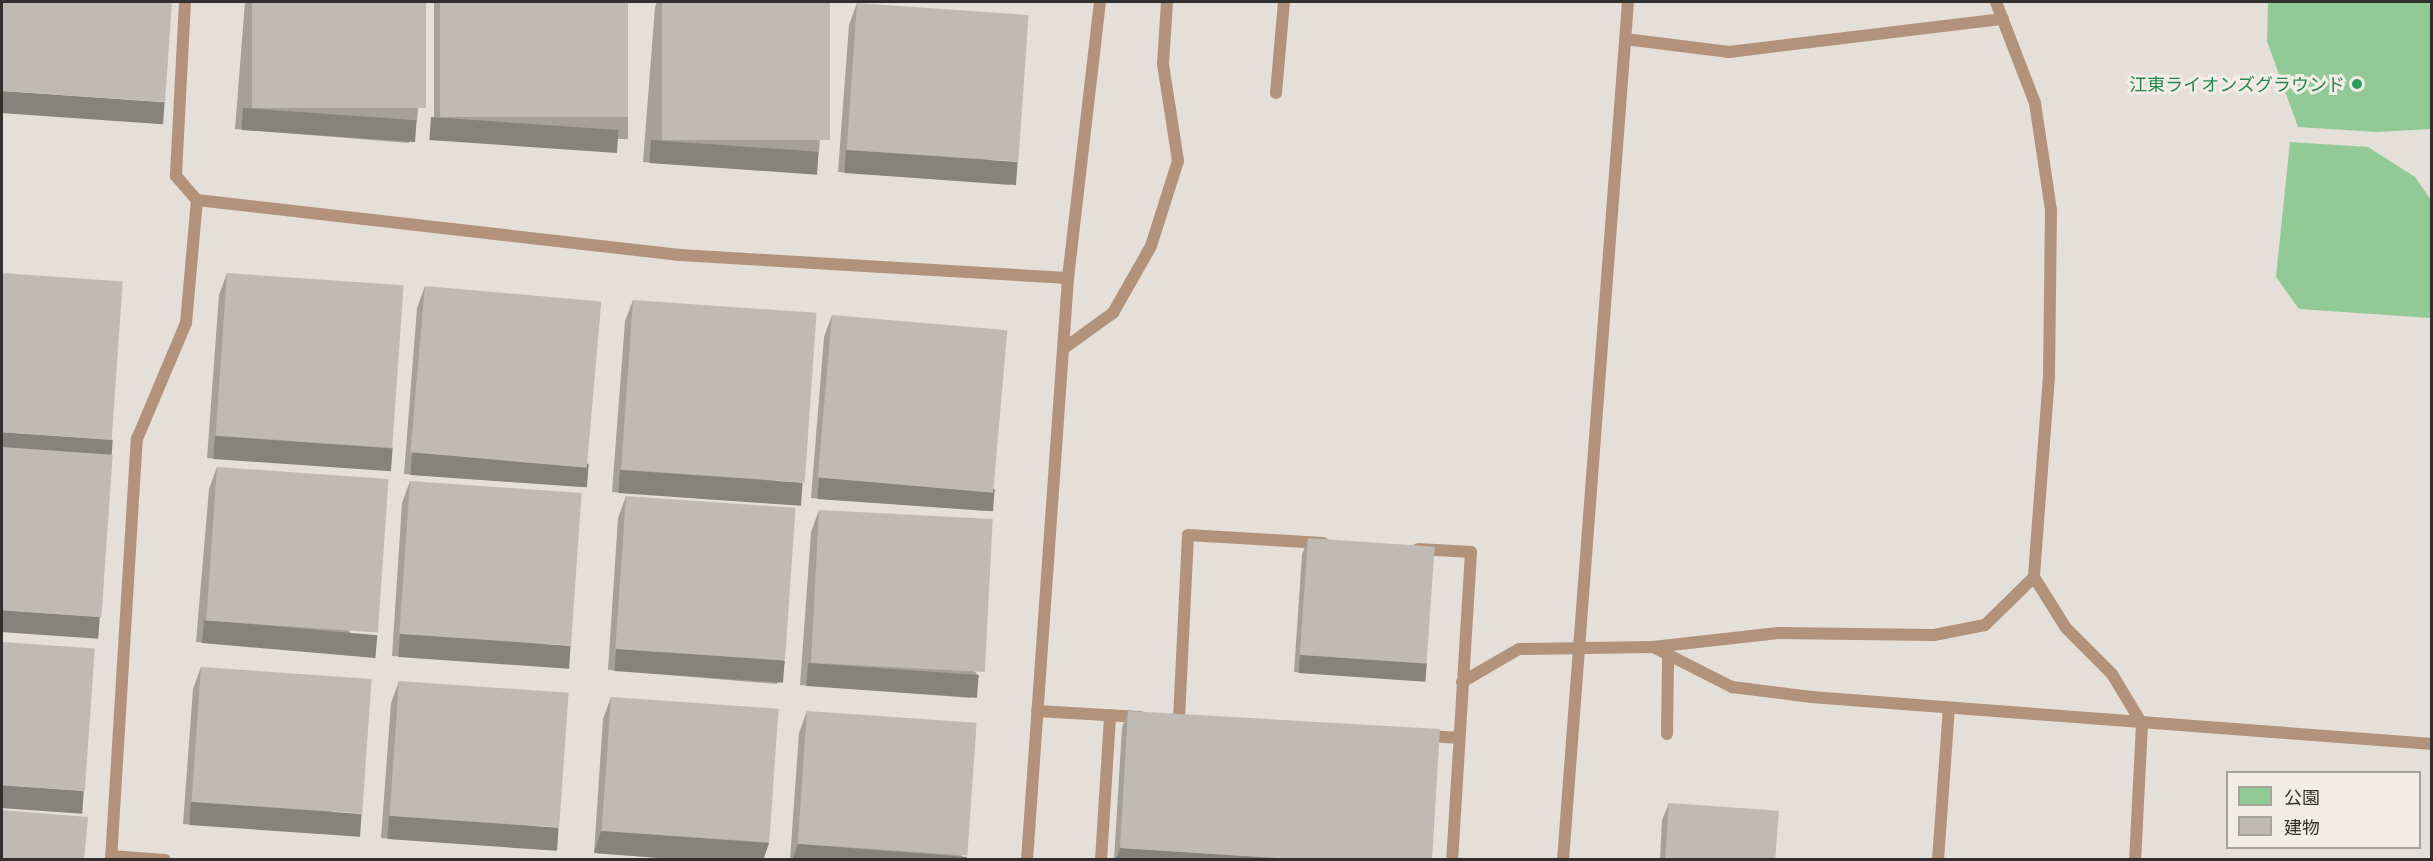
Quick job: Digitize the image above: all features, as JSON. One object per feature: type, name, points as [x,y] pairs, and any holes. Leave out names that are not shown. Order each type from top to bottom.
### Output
[{"type":"lane","points":[[185,2],[176,176],[197,200],[680,255],[1068,278]]},
{"type":"lane","points":[[1026,860],[1068,278],[1100,2]]},
{"type":"lane","points":[[1063,349],[1113,313],[1151,246],[1178,161],[1163,64],[1167,2]]},
{"type":"lane","points":[[1276,93],[1284,2]]},
{"type":"lane","points":[[1563,860],[1575,649],[1586,605],[1628,2]]},
{"type":"lane","points":[[1996,2],[2035,103],[2051,210],[2049,376],[2034,577],[2066,628],[2112,674],[2142,724],[2135,860]]},
{"type":"lane","points":[[1626,39],[1729,52],[2003,19]]},
{"type":"lane","points":[[165,860],[111,857],[137,439],[186,323],[197,200]]},
{"type":"lane","points":[[1037,711],[1173,719],[1188,535],[1341,544]]},
{"type":"lane","points":[[1400,548],[1471,552],[1452,860]]},
{"type":"lane","points":[[1462,682],[1520,649],[1653,647],[1778,633],[1934,635],[1985,625],[2034,577]]},
{"type":"lane","points":[[1653,647],[1668,658],[1732,687],[2142,724],[2432,744]]},
{"type":"lane","points":[[1667,734],[1668,658]]},
{"type":"lane","points":[[1938,860],[1949,708]]},
{"type":"lane","points":[[1101,860],[1110,715]]},
{"type":"lane","points":[[1412,735],[1459,738]]},
{"type":"green space","name":"江東ライオンズグラウンド","points":[[2268,2],[2431,2],[2431,129],[2377,132],[2298,127],[2267,41]]},
{"type":"green space","points":[[2290,142],[2368,147],[2415,177],[2431,200],[2431,318],[2299,309],[2276,277]]},
{"type":"building","points":[[2,2],[172,2],[165,102],[2,91]]},
{"type":"building","points":[[252,2],[426,2],[426,108],[252,108]]},
{"type":"building","points":[[440,2],[628,2],[628,117],[440,117]]},
{"type":"building","points":[[662,2],[830,2],[830,140],[662,140]]},
{"type":"building","points":[[857,3],[1029,15],[1018,162],[847,150]]},
{"type":"building","points":[[2,273],[123,281],[112,440],[2,432]]},
{"type":"building","points":[[227,273],[404,285],[392,448],[216,436]]},
{"type":"building","points":[[425,286],[601,301],[587,468],[410,452]]},
{"type":"building","points":[[633,300],[817,313],[805,482],[621,470]]},
{"type":"building","points":[[832,315],[1007,330],[993,493],[818,477]]},
{"type":"building","points":[[2,447],[113,455],[101,617],[2,610]]},
{"type":"building","points":[[217,467],[389,479],[378,633],[206,621]]},
{"type":"building","points":[[410,481],[582,493],[571,646],[399,634]]},
{"type":"building","points":[[626,496],[796,508],[785,660],[615,649]]},
{"type":"building","points":[[819,510],[993,519],[985,672],[811,663]]},
{"type":"building","points":[[1308,538],[1435,547],[1427,664],[1300,655]]},
{"type":"building","points":[[2,642],[95,648],[85,791],[2,785]]},
{"type":"building","points":[[201,667],[372,679],[362,814],[192,802]]},
{"type":"building","points":[[399,681],[569,693],[559,828],[390,816]]},
{"type":"building","points":[[611,697],[779,709],[769,842],[602,831]]},
{"type":"building","points":[[807,711],[977,723],[967,856],[798,844]]},
{"type":"building","points":[[1128,711],[1440,729],[1432,860],[1309,860],[1120,848]]},
{"type":"building","points":[[1669,803],[1779,811],[1775,860],[1665,860]]},
{"type":"building","points":[[2,810],[88,817],[84,860],[2,860]]},
{"type":"place","name":"江東ライオンズグラウンド","points":[[2357,84]]}]
